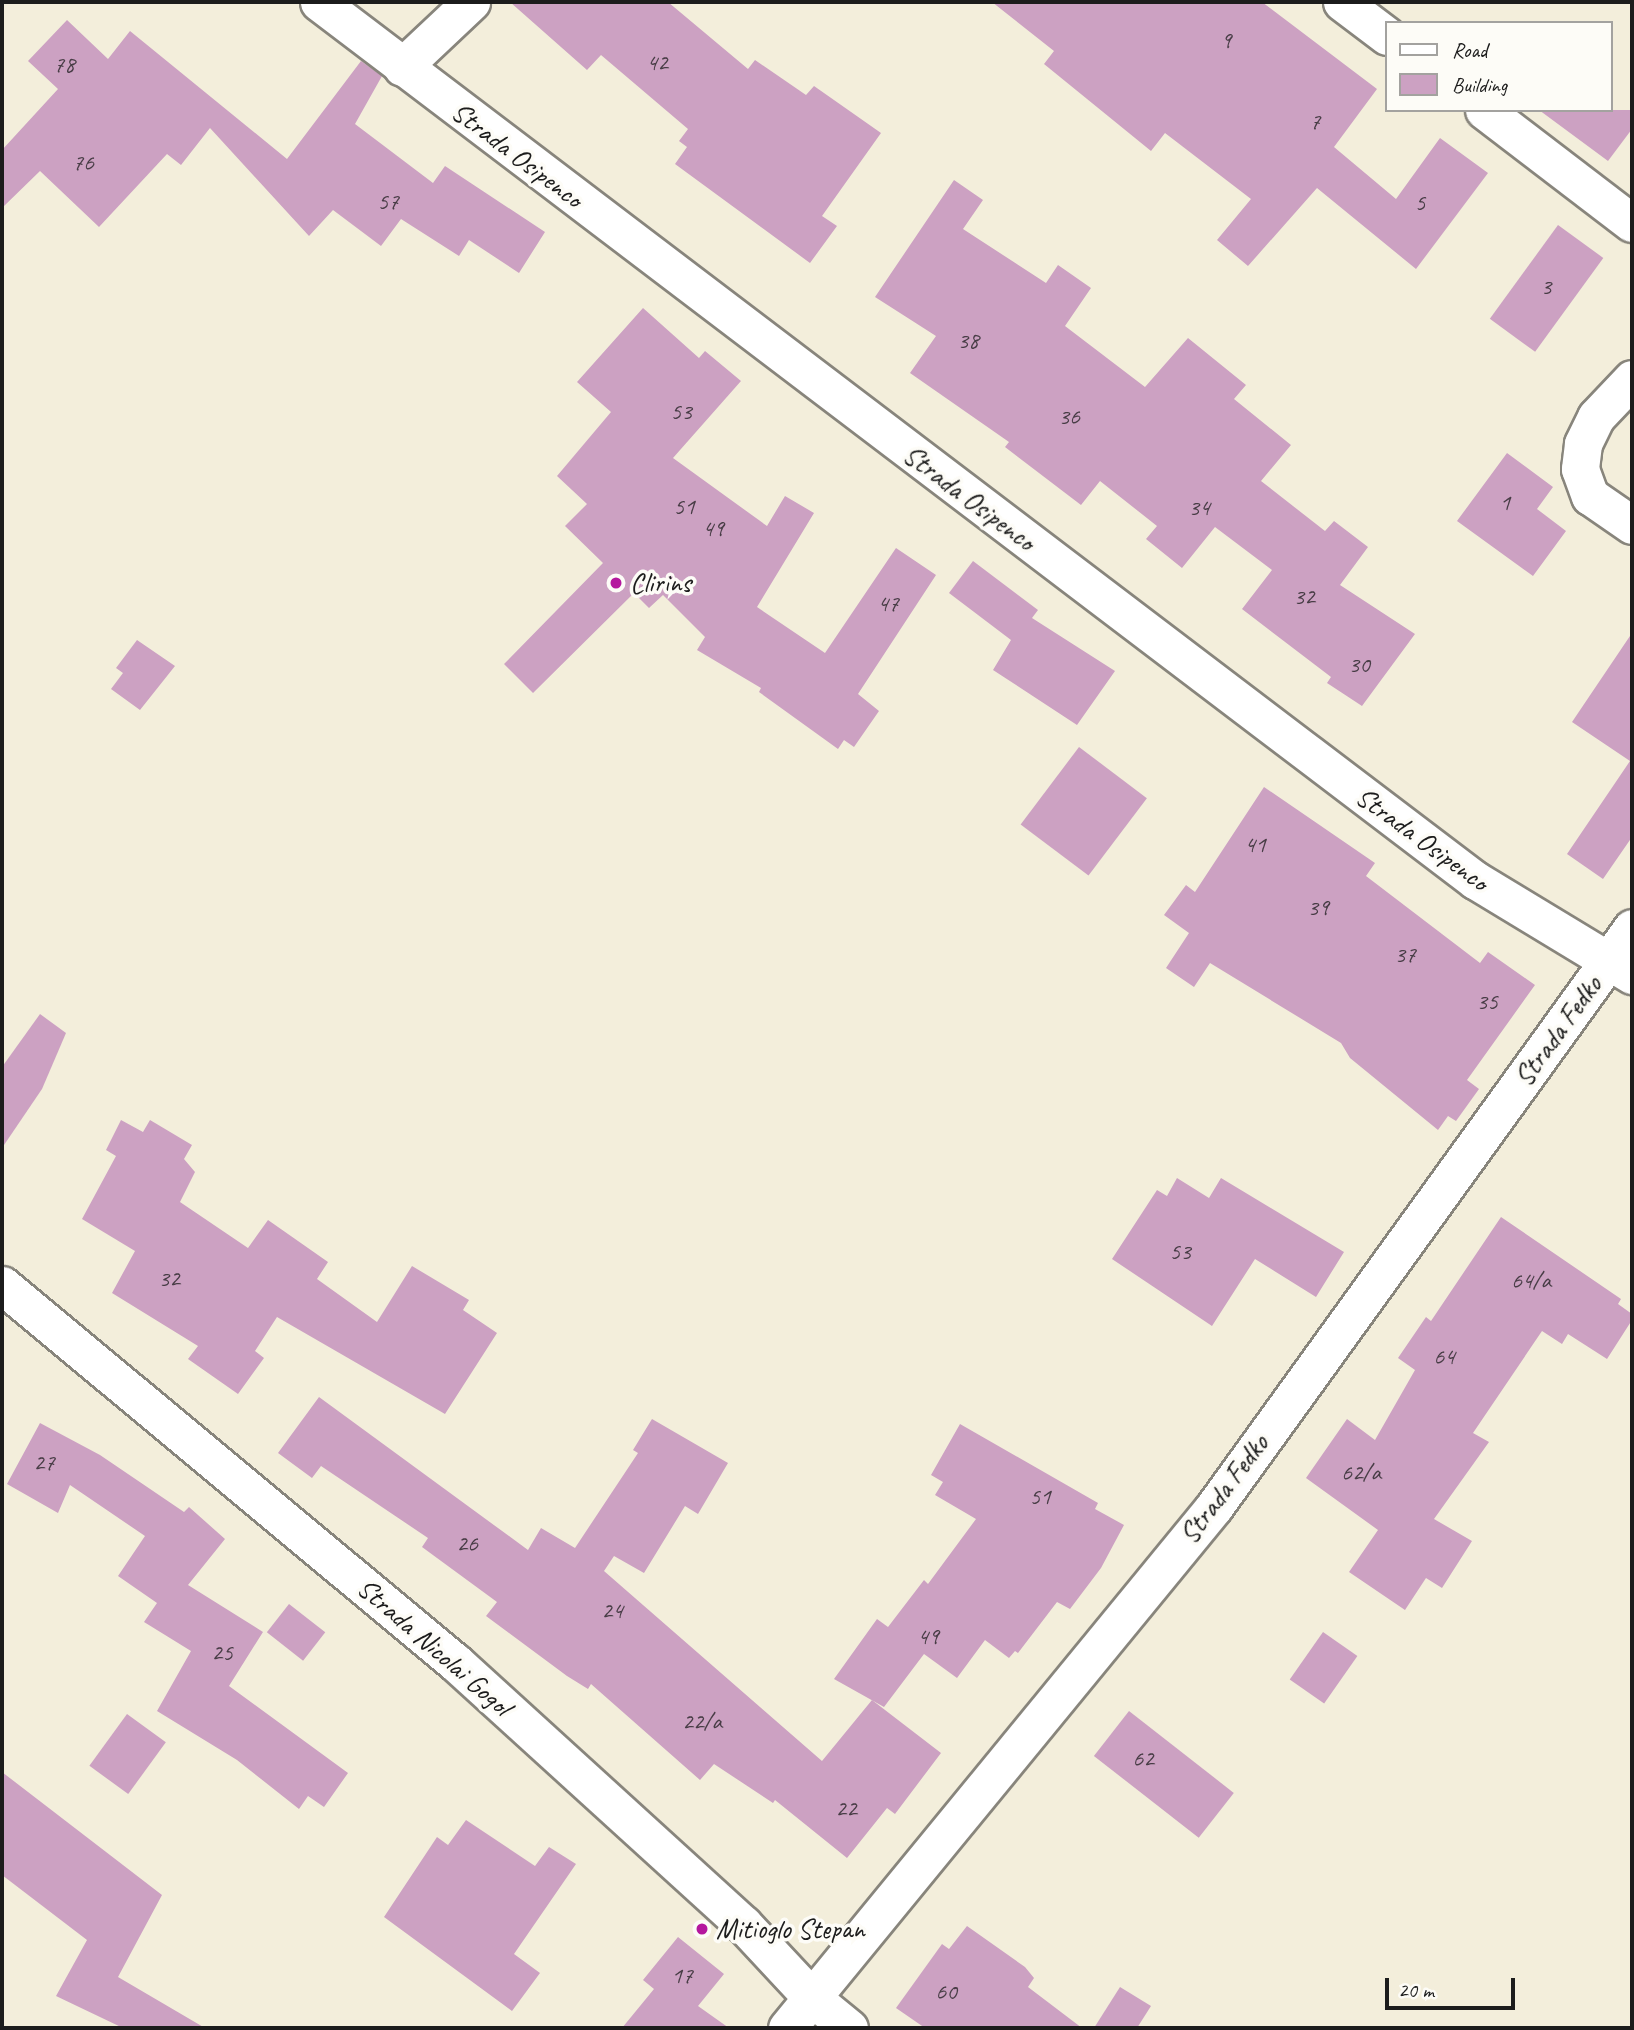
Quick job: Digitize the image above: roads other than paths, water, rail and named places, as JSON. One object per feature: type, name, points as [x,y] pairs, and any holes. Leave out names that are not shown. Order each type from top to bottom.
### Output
[{"type":"street","name":"Strada Osipenco","points":[[319,2],[1452,863],[1620,968]]},
{"type":"street","points":[[402,67],[471,2]]},
{"type":"street","points":[[1342,2],[1386,35]]},
{"type":"street","points":[[1487,112],[1632,223]]},
{"type":"street","points":[[1632,379],[1596,417],[1583,444],[1580,469],[1590,496],[1632,525]]},
{"type":"street","name":"Strada Fedko","points":[[787,2028],[1214,1507],[1620,968],[1632,928]]},
{"type":"street","name":"Strada Nicolai Gogol","points":[[2,1285],[457,1663],[743,1924],[811,1997],[849,2028]]},
{"type":"place","name":"Clirins","points":[[616,583]]},
{"type":"place","name":"Mitioglo Stepan","points":[[702,1929]]}]
